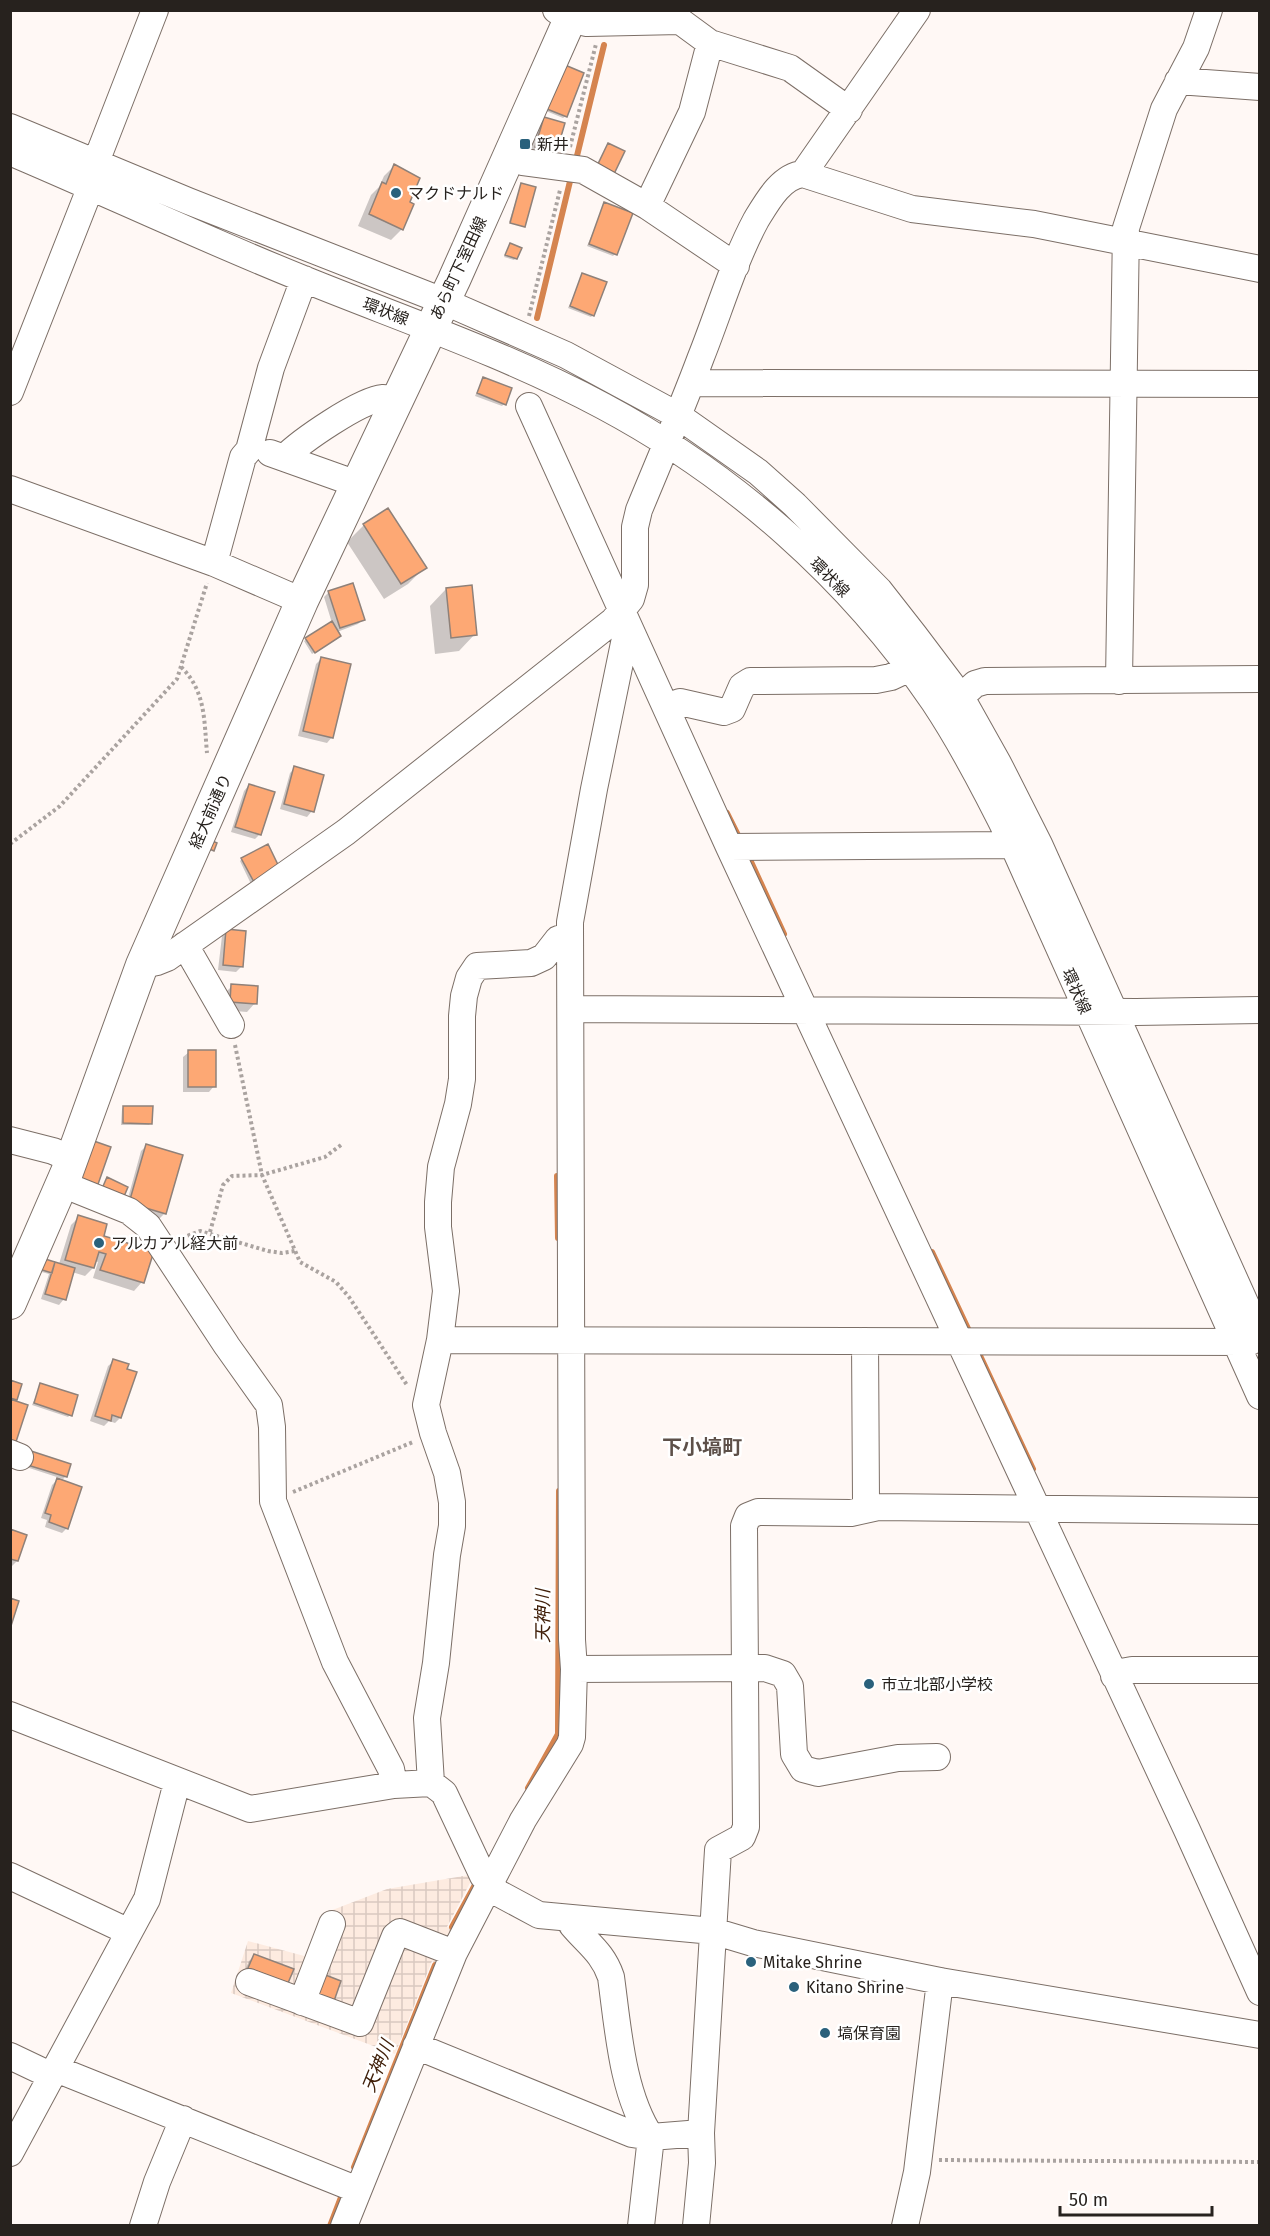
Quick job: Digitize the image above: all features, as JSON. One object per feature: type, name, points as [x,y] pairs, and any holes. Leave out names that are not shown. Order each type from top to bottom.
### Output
[{"type":"main road","name":"あら町下室田線","points":[[437,315],[509,157],[567,13]]},
{"type":"main road","name":"経大前通り","points":[[10,1303],[67,1172],[142,965],[302,601],[437,315]]},
{"type":"street","points":[[10,392],[155,10]]},
{"type":"street","points":[[803,174],[917,10]]},
{"type":"street","points":[[1119,681],[1124,242],[1126,228],[1164,110],[1196,48],[1209,10]]},
{"type":"street","points":[[567,13],[587,23],[680,21],[710,43],[790,68],[849,110]]},
{"type":"street","points":[[647,206],[692,112],[710,43]]},
{"type":"street","points":[[1178,81],[1260,87]]},
{"type":"street","name":"環状線","points":[[10,127],[94,174],[304,279],[437,315],[566,355],[677,415],[758,472],[838,547],[879,590],[961,697],[1039,844],[1114,1011],[1251,1340],[1260,1396]]},
{"type":"street","name":"環状線","points":[[10,152],[188,201],[437,315],[600,404],[666,443],[740,494],[776,525],[854,601],[910,668],[970,759],[1013,845],[1158,1167],[1251,1340]]},
{"type":"street","points":[[509,157],[523,162],[583,170],[647,206],[736,266]]},
{"type":"street","points":[[142,965],[157,962],[185,945],[346,832],[594,636],[621,612],[631,599],[635,585],[635,527],[639,510],[756,221],[773,195],[789,178],[803,174],[912,209],[1034,224],[1260,269]]},
{"type":"street","points":[[213,562],[243,457],[250,447],[271,368],[304,279]]},
{"type":"street","points":[[692,383],[1260,384]]},
{"type":"street","points":[[284,458],[296,446],[360,406],[382,398],[397,399]]},
{"type":"street","points":[[529,406],[632,637],[1260,1992]]},
{"type":"street","points":[[250,447],[357,484]]},
{"type":"street","points":[[10,489],[213,562],[302,601]]},
{"type":"street","points":[[344,2226],[454,1953],[489,1882],[572,1737],[574,1669],[572,1640],[573,1341],[570,936],[594,789],[624,643],[632,637]]},
{"type":"street","points":[[666,707],[680,702],[724,712],[732,709],[742,686],[750,681],[876,680],[891,677],[910,668]]},
{"type":"street","points":[[961,697],[975,684],[985,681],[1260,679]]},
{"type":"street","points":[[729,847],[1013,845]]},
{"type":"street","points":[[431,1783],[427,1718],[436,1663],[452,1526],[452,1502],[447,1473],[426,1405],[440,1340],[446,1291],[438,1227],[438,1202],[441,1167],[458,1104],[462,1079],[462,1016],[469,978],[477,966],[531,963],[544,957],[558,939],[570,936]]},
{"type":"street","points":[[185,945],[231,1025]]},
{"type":"street","points":[[571,1009],[1260,1011]]},
{"type":"street","points":[[10,1140],[29,1147],[53,1151],[67,1172],[129,1211],[155,1236],[226,1346],[269,1405],[272,1427],[273,1501],[335,1662],[391,1769],[394,1785]]},
{"type":"street","points":[[440,1340],[1251,1340]]},
{"type":"street","points":[[865,1341],[867,1508]]},
{"type":"street","points":[[696,2226],[702,2163],[701,2133],[718,1850],[742,1837],[746,1827],[744,1526],[748,1516],[758,1512],[851,1513],[867,1508],[1260,1510]]},
{"type":"street","points":[[574,1669],[765,1668],[783,1674],[790,1686],[794,1754],[803,1769],[818,1773],[898,1758],[937,1758]]},
{"type":"street","points":[[1114,1676],[1132,1670],[1260,1670]]},
{"type":"street","points":[[10,1715],[250,1809],[394,1785],[431,1783],[444,1793],[483,1876],[498,1893],[539,1915],[713,1931],[753,1943],[940,1981],[1260,2035]]},
{"type":"street","points":[[10,2153],[147,1899],[177,1782]]},
{"type":"street","points":[[10,1876],[129,1932]]},
{"type":"street","points":[[572,1919],[572,1925],[602,1955],[608,1966],[623,2066],[643,2125],[651,2138],[642,2220]]},
{"type":"street","points":[[302,2002],[332,1924]]},
{"type":"street","points":[[249,1982],[360,2023],[394,1936],[400,1932],[454,1953]]},
{"type":"street","points":[[905,2226],[918,2159],[940,1981]]},
{"type":"street","points":[[416,2046],[632,2134],[651,2138],[701,2133]]},
{"type":"street","points":[[10,2056],[183,2120],[358,2190]]},
{"type":"street","points":[[143,2226],[156,2182],[183,2120]]},
{"type":"path","points":[[10,844],[60,806],[177,679],[213,562]]},
{"type":"path","points":[[181,667],[193,678],[204,709],[207,755]]},
{"type":"path","points":[[231,1025],[262,1175],[300,1262],[336,1282],[410,1389],[426,1405]]},
{"type":"path","points":[[210,1233],[223,1185],[232,1176],[262,1175],[325,1157],[341,1145]]},
{"type":"path","points":[[155,1236],[200,1231],[268,1251],[282,1253],[295,1251]]},
{"type":"path","points":[[273,1501],[433,1433]]},
{"type":"path","points":[[918,2159],[1260,2162]]},
{"type":"shaded area","points":[[469,1875],[471,1881],[447,1927],[454,1930],[439,1964],[432,1961],[395,2054],[231,1993],[248,1941],[308,1957],[322,1914],[387,1889]]},
{"type":"building","points":[[565,65],[584,73],[567,117],[547,109]]},
{"type":"building","points":[[544,117],[565,123],[556,154],[535,147]]},
{"type":"building","points":[[608,143],[625,151],[614,174],[597,166]]},
{"type":"building","name":"マクドナルド","points":[[394,164],[420,178],[410,202],[414,204],[403,230],[369,214],[382,182],[386,184]]},
{"type":"building","points":[[521,183],[536,187],[525,227],[510,223]]},
{"type":"building","points":[[604,202],[633,213],[617,255],[589,244]]},
{"type":"building","points":[[510,243],[522,248],[517,259],[505,255]]},
{"type":"building","points":[[582,273],[607,282],[594,316],[570,306]]},
{"type":"building","points":[[483,377],[512,388],[506,405],[477,393]]},
{"type":"building","points":[[388,508],[427,568],[401,584],[363,524]]},
{"type":"building","points":[[353,583],[365,620],[340,628],[328,591]]},
{"type":"building","points":[[472,585],[477,635],[451,638],[446,588]]},
{"type":"building","points":[[332,621],[341,636],[315,653],[305,638]]},
{"type":"building","points":[[321,657],[351,664],[333,738],[303,731]]},
{"type":"building","points":[[294,766],[324,775],[314,812],[284,804]]},
{"type":"building","points":[[249,784],[275,792],[261,835],[235,827]]},
{"type":"building","points":[[210,840],[217,843],[214,851],[207,848]]},
{"type":"building","points":[[268,844],[280,869],[254,882],[241,858]]},
{"type":"building","points":[[226,929],[246,931],[243,967],[223,965]]},
{"type":"building","points":[[231,984],[258,986],[257,1004],[230,1002]]},
{"type":"building","points":[[188,1050],[216,1050],[216,1087],[188,1087]]},
{"type":"building","points":[[123,1106],[153,1106],[152,1124],[123,1123]]},
{"type":"building","points":[[91,1140],[111,1147],[96,1190],[76,1182]]},
{"type":"building","points":[[146,1144],[183,1155],[166,1214],[129,1203]]},
{"type":"building","points":[[107,1177],[128,1187],[122,1201],[101,1191]]},
{"type":"building","name":"アルカアル経大前","points":[[78,1215],[107,1224],[104,1236],[154,1251],[144,1283],[100,1270],[106,1254],[99,1252],[94,1268],[65,1260]]},
{"type":"building","points":[[42,1258],[55,1262],[52,1273],[39,1269]]},
{"type":"building","points":[[55,1262],[75,1268],[66,1300],[45,1294]]},
{"type":"building","points":[[113,1359],[129,1364],[127,1369],[137,1372],[121,1418],[112,1415],[111,1421],[95,1416]]},
{"type":"building","points":[[10,1380],[22,1384],[17,1400],[10,1398]]},
{"type":"building","points":[[40,1383],[78,1395],[72,1416],[34,1403]]},
{"type":"building","points":[[10,1399],[28,1405],[15,1445],[10,1444]]},
{"type":"building","points":[[28,1450],[71,1464],[67,1477],[24,1464]]},
{"type":"building","points":[[57,1478],[82,1487],[68,1529],[49,1522],[51,1515],[45,1513]]},
{"type":"building","points":[[10,1529],[27,1535],[18,1561],[10,1559]]},
{"type":"building","points":[[10,1598],[19,1601],[10,1629]]},
{"type":"building","points":[[254,1954],[294,1969],[288,1983],[248,1968]]},
{"type":"building","points":[[323,1974],[341,1981],[333,2004],[314,1997]]},
{"type":"waterway","points":[[575,164],[604,45]]},
{"type":"waterway","points":[[537,318],[572,173]]},
{"type":"waterway","points":[[727,813],[741,841]]},
{"type":"waterway","points":[[747,853],[784,934]]},
{"type":"waterway","name":"天神川","points":[[557,1176],[558,1238]]},
{"type":"waterway","points":[[932,1252],[971,1335]]},
{"type":"waterway","points":[[976,1347],[1033,1469]]},
{"type":"waterway","name":"天神川","points":[[528,1788],[558,1734],[559,1491]]},
{"type":"waterway","name":"天神川","points":[[452,1927],[476,1883]]},
{"type":"waterway","name":"天神川","points":[[354,2167],[435,1965]]},
{"type":"waterway","name":"天神川","points":[[330,2226],[343,2192]]},
{"type":"place","name":"新井","points":[[525,144]]},
{"type":"place","name":"マクドナルド","points":[[396,193]]},
{"type":"place","name":"アルカアル経大前","points":[[99,1243]]},
{"type":"place","name":"市立北部小学校","points":[[869,1684]]},
{"type":"place","name":"Mitake Shrine","points":[[751,1962]]},
{"type":"place","name":"Kitano Shrine","points":[[794,1987]]},
{"type":"place","name":"塙保育園","points":[[825,2033]]},
{"type":"district","name":"下小塙町","points":[[702,1447]]}]
